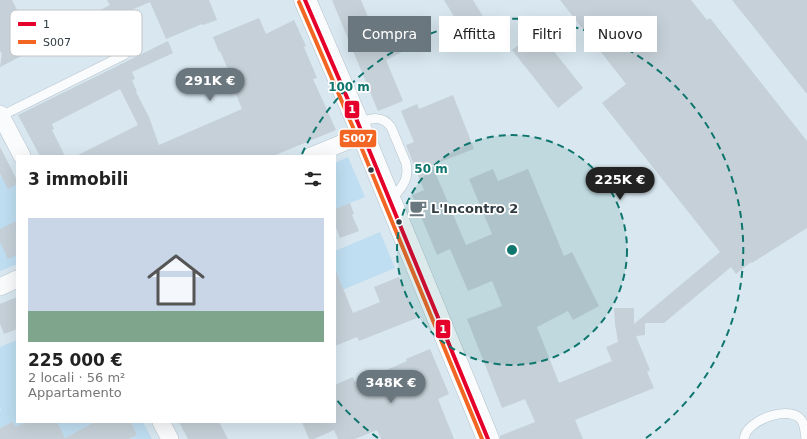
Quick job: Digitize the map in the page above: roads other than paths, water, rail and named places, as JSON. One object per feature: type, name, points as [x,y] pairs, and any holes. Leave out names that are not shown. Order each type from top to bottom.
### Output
[{"type":"street","points":[[305,0],[488,439]]},
{"type":"street","points":[[1,115],[21,155]]},
{"type":"street","points":[[313,155],[360,129]]},
{"type":"street","points":[[0,286],[16,279]]},
{"type":"street","points":[[162,423],[170,439]]},
{"type":"lane","points":[[1,115],[122,56]]},
{"type":"lane","points":[[360,129],[372,119],[384,121],[391,127],[406,163],[408,169],[407,176],[403,185],[390,201]]},
{"type":"lane","points":[[744,439],[746,432],[750,427],[759,421],[776,414],[786,414],[798,416],[802,420],[806,439]]},
{"type":"place","name":"L'Incontro 2","points":[[418,208]]}]
